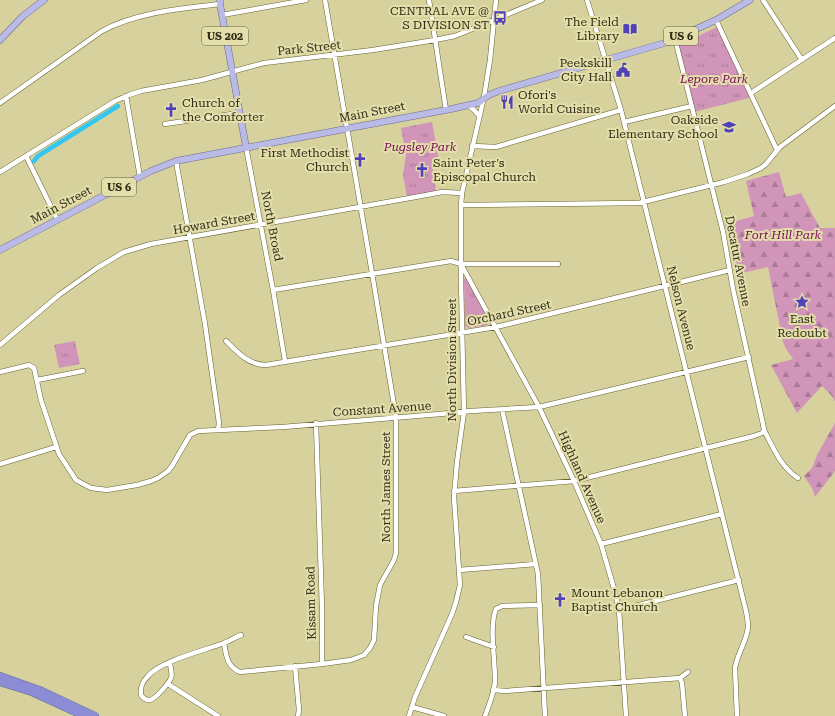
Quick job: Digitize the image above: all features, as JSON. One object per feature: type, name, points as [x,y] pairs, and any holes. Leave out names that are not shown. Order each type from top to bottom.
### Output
[{"type":"highway","points":[[0,676],[42,691],[95,716]]},
{"type":"highway","points":[[0,682],[40,695],[84,716]]},
{"type":"main road","points":[[0,40],[23,16],[44,0]]},
{"type":"main road","name":"Main Street","points":[[0,250],[140,177],[164,165],[176,161],[478,103],[489,95],[506,89],[675,39],[716,20],[750,0]]},
{"type":"main road","name":"US 202","points":[[220,2],[232,72]]},
{"type":"main road","name":"North Broad","points":[[232,72],[246,147]]},
{"type":"street","points":[[222,15],[306,0]]},
{"type":"street","name":"North James Street","points":[[322,664],[359,658],[368,652],[374,640],[375,613],[380,585],[394,560],[396,552],[396,417],[325,0]]},
{"type":"street","points":[[428,0],[446,110]]},
{"type":"street","name":"North Division Street","points":[[409,716],[456,602],[460,586],[454,490],[464,412],[461,205],[462,193],[490,60],[496,0]]},
{"type":"street","name":"Park Street","points":[[26,156],[115,101],[126,96],[157,88],[202,80],[264,63],[343,54],[456,36],[542,0]]},
{"type":"street","name":"Nelson Avenue","points":[[587,0],[621,110],[739,580],[748,622],[747,633],[736,660],[735,668],[737,716]]},
{"type":"street","points":[[763,0],[802,60]]},
{"type":"street","points":[[0,103],[109,27],[132,19],[220,2]]},
{"type":"street","points":[[716,20],[777,150]]},
{"type":"street","points":[[751,93],[835,38]]},
{"type":"street","name":"Decatur Avenue","points":[[675,39],[723,232],[733,289],[764,430],[783,465],[790,473],[798,478]]},
{"type":"street","points":[[126,96],[140,177]]},
{"type":"street","points":[[468,105],[479,116]]},
{"type":"street","points":[[624,122],[692,106]]},
{"type":"street","points":[[461,205],[639,203],[712,185],[747,175],[761,168],[777,150],[835,106]]},
{"type":"street","points":[[472,146],[496,147],[621,110]]},
{"type":"street","points":[[166,124],[239,113]]},
{"type":"street","name":"North Broad","points":[[246,147],[285,361]]},
{"type":"street","points":[[0,172],[26,156],[57,219]]},
{"type":"street","points":[[176,161],[205,324],[219,423],[218,430]]},
{"type":"street","name":"Howard Street","points":[[0,345],[59,295],[97,268],[130,250],[151,244],[442,192],[462,193]]},
{"type":"street","points":[[273,290],[451,261],[461,264],[558,264]]},
{"type":"street","name":"Highland Avenue","points":[[461,264],[539,406],[601,544],[619,610],[626,716]]},
{"type":"street","name":"Orchard Street","points":[[226,341],[232,348],[254,364],[266,365],[496,327],[730,270]]},
{"type":"street","name":"Constant Avenue","points":[[0,372],[29,365],[32,367],[59,454],[76,480],[91,488],[108,490],[137,485],[158,478],[172,466],[190,435],[198,431],[283,427],[316,423],[539,406],[749,357]]},
{"type":"street","points":[[37,380],[83,371]]},
{"type":"street","points":[[502,409],[538,574],[545,716]]},
{"type":"street","name":"Kissam Road","points":[[316,423],[322,608],[322,664]]},
{"type":"street","points":[[454,490],[574,481],[754,436],[762,433],[764,430]]},
{"type":"street","points":[[0,464],[56,447]]},
{"type":"street","points":[[601,544],[722,514]]},
{"type":"street","points":[[459,570],[536,564]]},
{"type":"street","points":[[619,610],[739,580]]},
{"type":"street","points":[[486,716],[495,682],[494,614],[496,609],[502,606],[540,605]]},
{"type":"street","points":[[170,663],[172,675],[168,684],[154,699],[148,700],[141,695],[142,685],[148,675],[170,663],[224,643],[241,635]]},
{"type":"street","points":[[466,636],[494,647]]},
{"type":"street","points":[[224,643],[229,664],[232,668],[240,672],[322,664]]},
{"type":"street","points":[[295,666],[299,710],[298,716]]},
{"type":"street","points":[[493,690],[506,691],[680,678],[688,672]]},
{"type":"street","points":[[680,678],[682,683],[685,716]]},
{"type":"street","points":[[168,684],[218,716]]},
{"type":"street","points":[[412,707],[444,716]]},
{"type":"green space","name":"Lepore Park","points":[[719,26],[753,97],[694,112],[677,46]]},
{"type":"green space","name":"Pugsley Park","points":[[432,122],[439,161],[432,163],[436,193],[407,197],[403,175],[406,155],[401,128]]},
{"type":"green space","name":"Fort Hill Park","points":[[779,172],[786,197],[801,193],[820,228],[835,228],[835,401],[822,386],[797,413],[771,365],[793,359],[783,342],[768,267],[738,274],[725,224],[754,216],[746,181]]},
{"type":"green space","points":[[466,278],[489,321],[487,325],[468,328],[465,326],[464,279]]},
{"type":"green space","points":[[75,341],[80,364],[59,368],[54,345]]},
{"type":"green space","points":[[835,423],[835,471],[815,497],[812,488],[804,476],[812,468],[817,455]]},
{"type":"waterway","points":[[34,161],[38,156],[118,106]]},
{"type":"place","name":"CENTRAL AVE @ S DIVISION ST","points":[[500,18]]},
{"type":"place","name":"The Field Library","points":[[630,29]]},
{"type":"place","name":"Peekskill City Hall","points":[[623,70]]},
{"type":"place","name":"Ofori's World Cuisine","points":[[507,102]]},
{"type":"place","name":"Church of the Comforter","points":[[171,110]]},
{"type":"place","name":"Oakside Elementary School","points":[[729,127]]},
{"type":"place","name":"First Methodist Church","points":[[360,160]]},
{"type":"place","name":"Saint Peter's Episcopal Church","points":[[422,170]]},
{"type":"place","name":"East Redoubt","points":[[802,302]]},
{"type":"place","name":"Mount Lebanon Baptist Church","points":[[560,600]]}]
